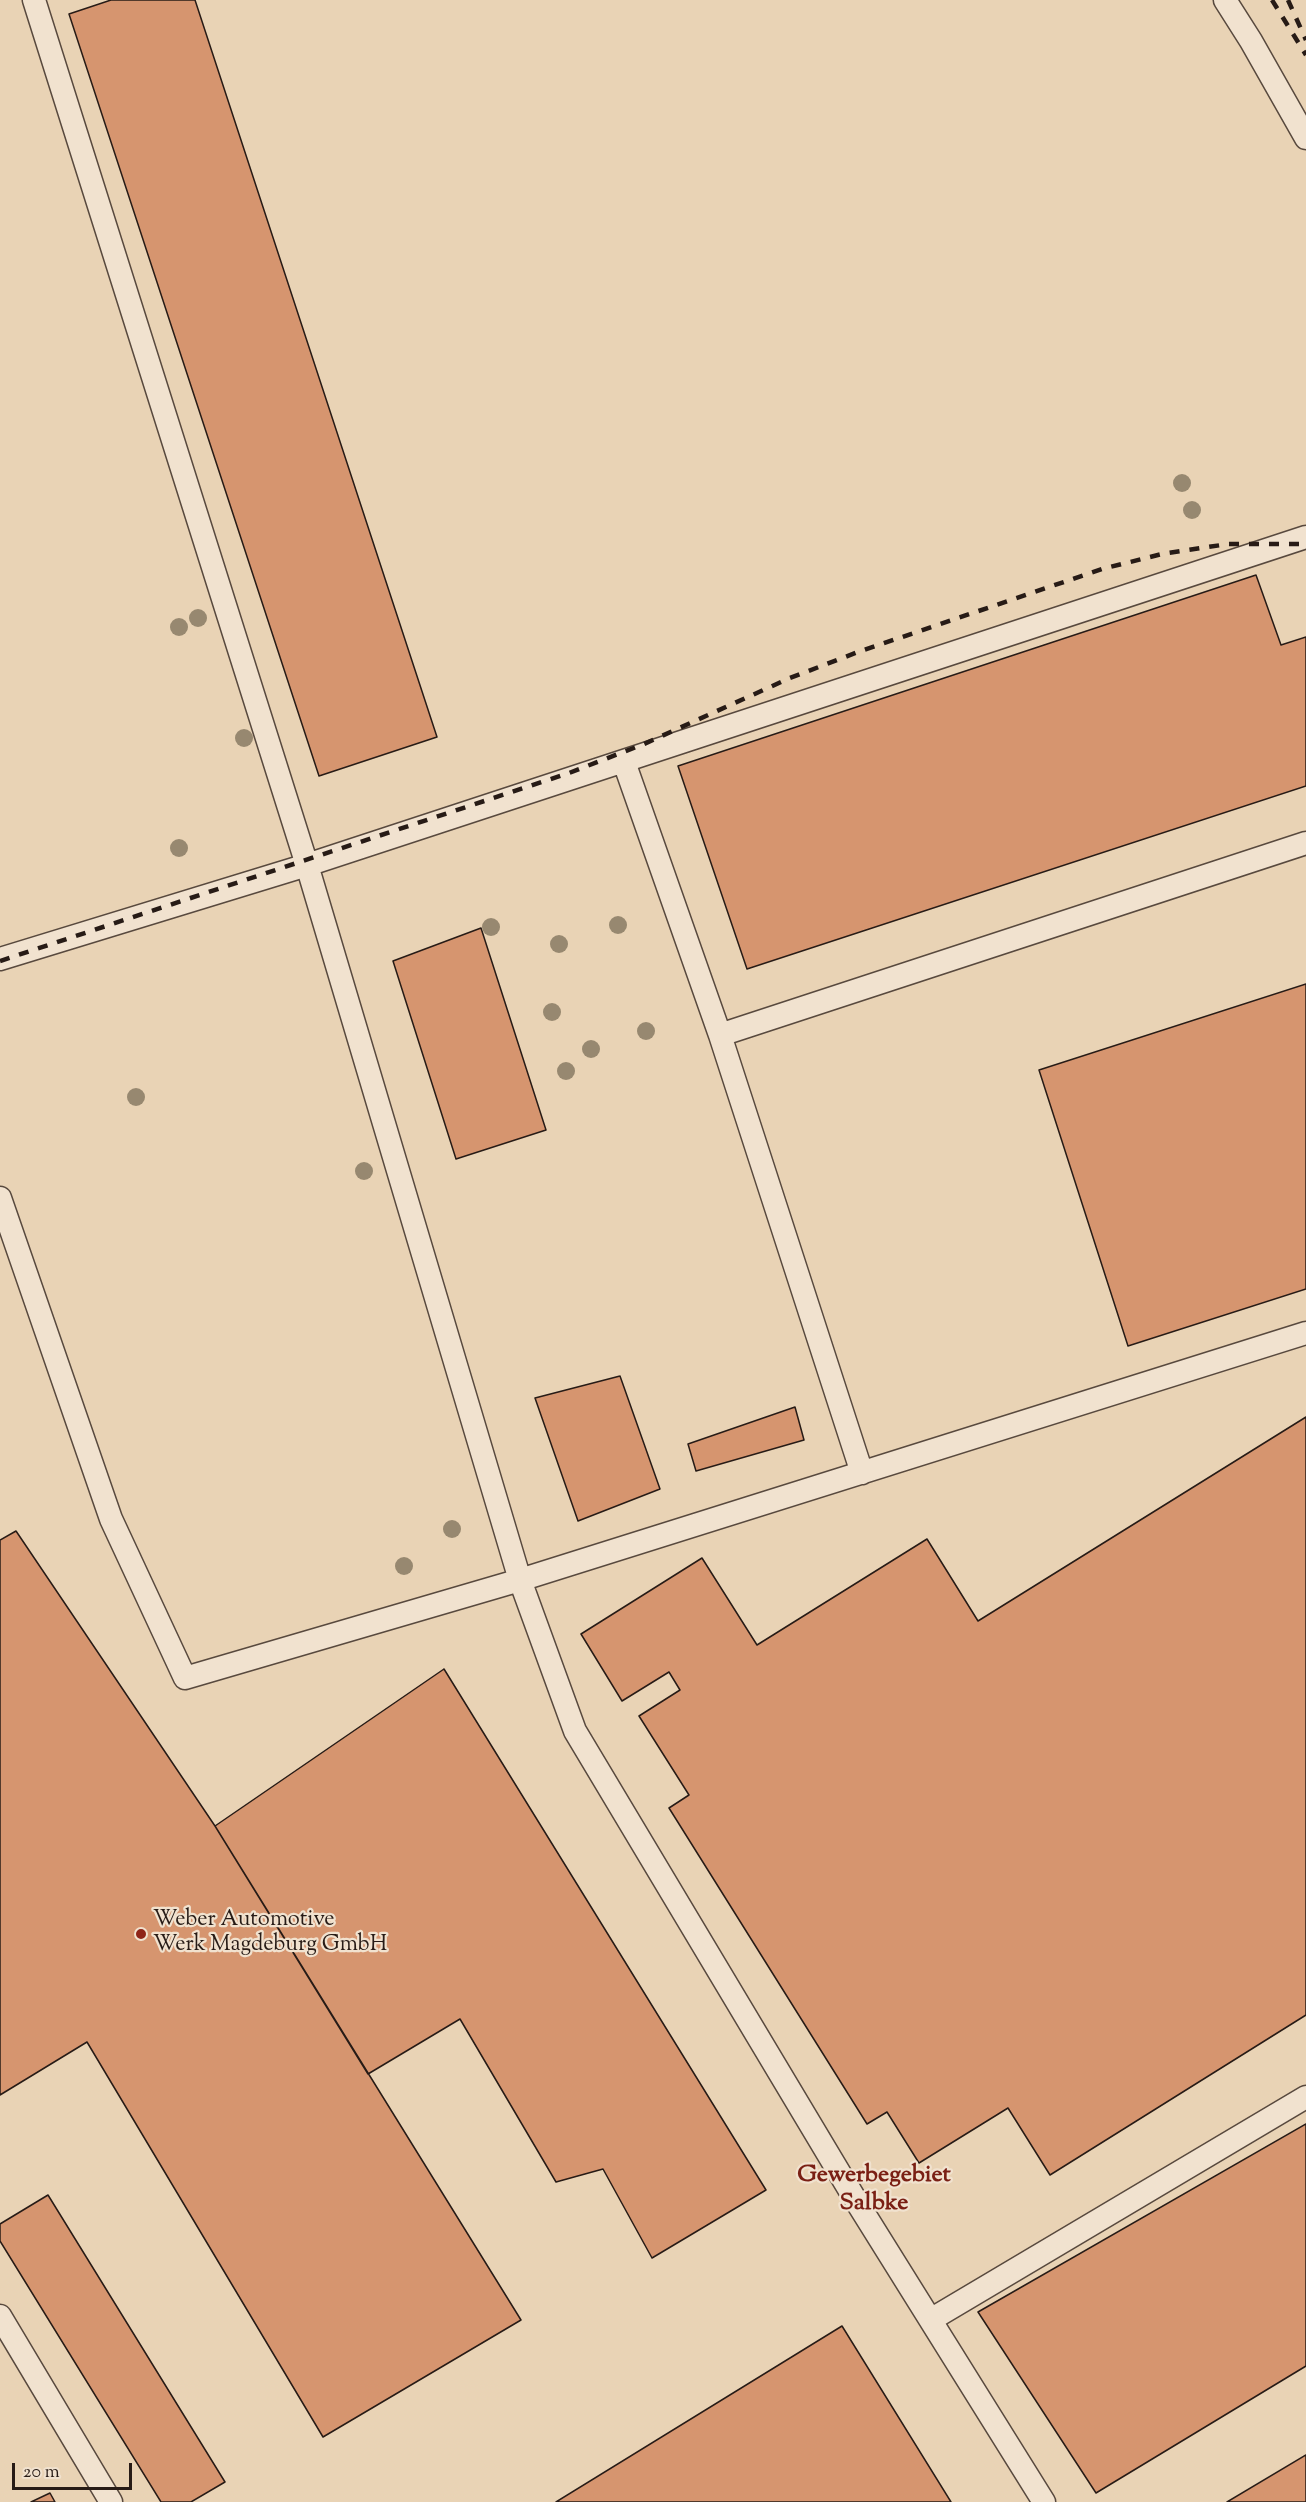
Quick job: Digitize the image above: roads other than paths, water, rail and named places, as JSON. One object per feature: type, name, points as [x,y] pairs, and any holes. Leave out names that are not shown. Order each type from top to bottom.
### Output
[{"type":"lane","points":[[34,0],[307,865],[520,1580],[575,1731],[858,2204],[932,2319],[1044,2502]]},
{"type":"lane","points":[[1225,0],[1306,138]]},
{"type":"lane","points":[[0,959],[307,865],[1306,537]]},
{"type":"lane","points":[[624,762],[720,1035],[862,1473]]},
{"type":"lane","points":[[720,1035],[1306,843]]},
{"type":"lane","points":[[0,1198],[111,1518],[185,1678],[520,1580],[1306,1334]]},
{"type":"lane","points":[[932,2319],[1306,2097]]},
{"type":"lane","points":[[0,2316],[111,2502]]},
{"type":"railway","points":[[1272,0],[1306,55]]},
{"type":"railway","points":[[1288,0],[1306,40]]},
{"type":"railway","points":[[0,961],[569,773],[644,744],[790,678],[858,652],[1102,569],[1162,554],[1228,544],[1306,544]]},
{"type":"place","name":"Weber Automotive Werk Magdeburg GmbH","points":[[141,1934]]},
{"type":"district","name":"Gewerbegebiet Salbke","points":[[874,2191]]}]
